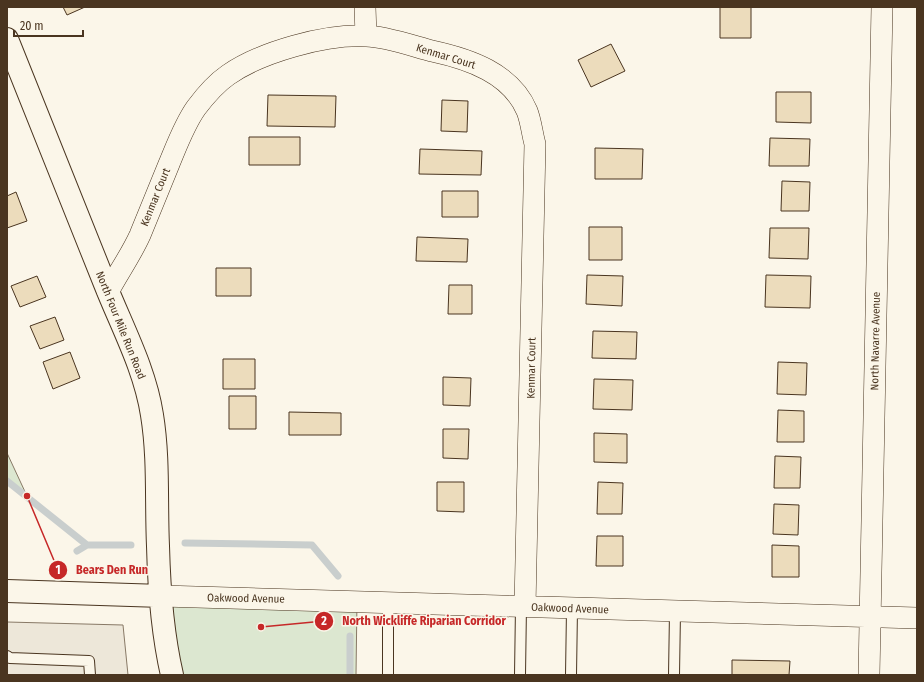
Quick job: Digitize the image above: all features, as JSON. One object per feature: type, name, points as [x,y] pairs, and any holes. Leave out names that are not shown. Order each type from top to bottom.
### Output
[{"type":"street","points":[[365,7],[366,36]]},
{"type":"street","name":"North Navarre Avenue","points":[[869,675],[882,7]]},
{"type":"street","name":"Kenmar Court","points":[[108,292],[139,238],[180,137],[195,110],[212,89],[227,75],[252,61],[299,45],[326,39],[366,36],[446,54],[468,61],[496,74],[509,84],[520,98],[528,112],[535,144],[536,164],[523,606]]},
{"type":"street","name":"North Four Mile Run Road","points":[[7,39],[108,292],[140,367],[152,415],[156,456],[158,548],[167,654],[172,675]]},
{"type":"street","name":"Oakwood Avenue","points":[[7,591],[388,601],[572,609],[917,618]]},
{"type":"lane","points":[[388,601],[388,675]]},
{"type":"lane","points":[[520,675],[523,606]]},
{"type":"lane","points":[[570,675],[572,609]]},
{"type":"lane","points":[[674,675],[676,612]]},
{"type":"lane","points":[[7,656],[10,658],[89,661],[90,675]]},
{"type":"green space","points":[[7,453],[27,496],[7,481]]},
{"type":"green space","points":[[162,596],[357,600],[356,675],[172,675]]},
{"type":"shaded area","points":[[7,622],[123,625],[128,675],[7,675]]},
{"type":"building","points":[[63,7],[85,7],[67,15]]},
{"type":"building","points":[[720,7],[751,7],[751,38],[720,38]]},
{"type":"building","points":[[611,44],[625,71],[591,87],[578,60]]},
{"type":"building","points":[[776,92],[811,92],[811,123],[776,122]]},
{"type":"building","points":[[268,95],[336,96],[335,127],[267,126]]},
{"type":"building","points":[[442,100],[468,101],[467,132],[441,131]]},
{"type":"building","points":[[249,137],[300,137],[300,165],[249,165]]},
{"type":"building","points":[[770,138],[810,139],[809,166],[769,166]]},
{"type":"building","points":[[595,148],[643,149],[642,179],[595,179]]},
{"type":"building","points":[[420,149],[482,151],[481,175],[419,174]]},
{"type":"building","points":[[782,181],[810,182],[809,211],[781,211]]},
{"type":"building","points":[[442,191],[478,191],[478,217],[442,217]]},
{"type":"building","points":[[16,192],[27,221],[7,228],[7,196]]},
{"type":"building","points":[[589,227],[622,227],[622,260],[589,260]]},
{"type":"building","points":[[770,228],[809,228],[808,259],[769,258]]},
{"type":"building","points":[[417,237],[468,239],[467,262],[416,261]]},
{"type":"building","points":[[216,268],[251,268],[251,296],[216,296]]},
{"type":"building","points":[[587,275],[623,276],[622,306],[586,304]]},
{"type":"building","points":[[766,275],[811,276],[810,308],[765,307]]},
{"type":"building","points":[[37,276],[46,297],[20,307],[11,286]]},
{"type":"building","points":[[449,285],[472,285],[472,314],[448,314]]},
{"type":"building","points":[[55,317],[64,340],[40,349],[30,326]]},
{"type":"building","points":[[593,331],[637,332],[636,359],[592,358]]},
{"type":"building","points":[[70,352],[80,378],[53,389],[43,362]]},
{"type":"building","points":[[223,359],[255,359],[255,389],[223,389]]},
{"type":"building","points":[[778,362],[807,363],[806,395],[777,394]]},
{"type":"building","points":[[443,377],[471,378],[470,406],[443,405]]},
{"type":"building","points":[[594,379],[633,380],[632,410],[593,409]]},
{"type":"building","points":[[229,396],[256,396],[256,429],[229,429]]},
{"type":"building","points":[[778,410],[804,411],[804,442],[777,442]]},
{"type":"building","points":[[289,412],[341,413],[341,435],[289,435]]},
{"type":"building","points":[[443,429],[469,429],[468,459],[443,458]]},
{"type":"building","points":[[594,433],[627,434],[627,463],[594,462]]},
{"type":"building","points":[[775,456],[801,457],[800,488],[774,488]]},
{"type":"building","points":[[437,482],[464,482],[464,512],[437,511]]},
{"type":"building","points":[[598,482],[623,483],[622,514],[597,514]]},
{"type":"building","points":[[774,504],[799,505],[798,535],[773,534]]},
{"type":"building","points":[[597,536],[623,536],[623,566],[596,566]]},
{"type":"building","points":[[772,545],[799,546],[799,577],[772,577]]},
{"type":"building","points":[[732,660],[790,661],[789,675],[732,675]]},
{"type":"waterway","points":[[7,481],[87,545],[131,545]]},
{"type":"waterway","points":[[185,543],[312,545],[338,576]]},
{"type":"waterway","points":[[77,551],[87,545]]},
{"type":"waterway","points":[[350,636],[350,675]]},
{"type":"place","name":"Bears Den Run","points":[[27,496]]},
{"type":"place","name":"North Wickliffe Riparian Corridor","points":[[261,627]]}]
